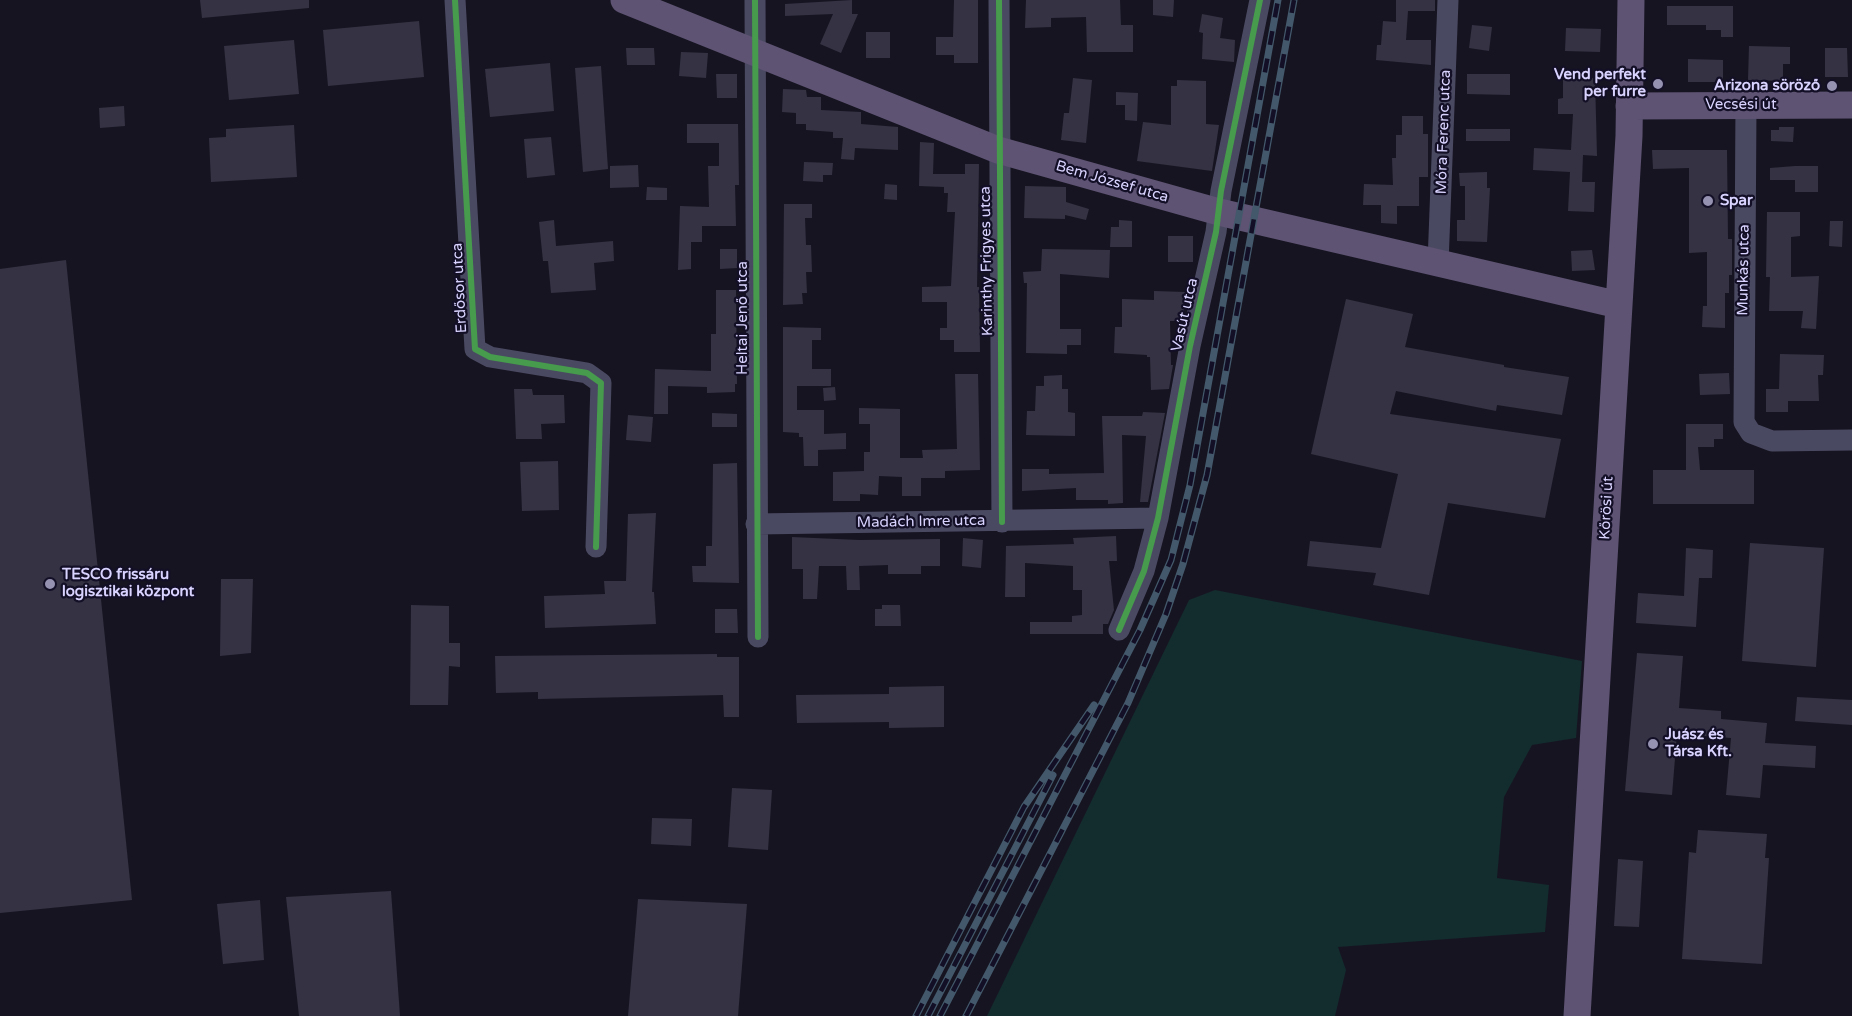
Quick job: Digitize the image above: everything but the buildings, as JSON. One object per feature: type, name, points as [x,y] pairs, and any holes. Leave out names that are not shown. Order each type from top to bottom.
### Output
[{"type":"main road","name":"Bem József utca","points":[[624,0],[755,55],[998,150],[1219,212],[1619,305]]},
{"type":"main road","name":"Kőrösi út","points":[[1577,1016],[1619,305],[1629,106],[1631,0]]},
{"type":"main road","name":"Vecsési út","points":[[1629,106],[1852,105]]},
{"type":"street","name":"Erdősor utca","points":[[455,0],[475,349],[490,357],[587,374],[601,383],[596,548]]},
{"type":"street","name":"Heltai Jenő utca","points":[[755,0],[758,637]]},
{"type":"street","name":"Karinthy Frigyes utca","points":[[999,0],[998,150],[1002,522]]},
{"type":"street","name":"Vasút utca","points":[[1119,630],[1141,580],[1158,518],[1190,346],[1219,212],[1260,0]]},
{"type":"street","name":"Móra Ferenc utca","points":[[1438,264],[1448,0]]},
{"type":"street","name":"Munkás utca","points":[[1746,105],[1742,416],[1751,433],[1772,441],[1852,440]]},
{"type":"street","name":"Madách Imre utca","points":[[756,524],[1158,518]]},
{"type":"green space","points":[[1215,590],[1582,661],[1576,738],[1532,745],[1504,797],[1497,878],[1549,885],[1545,932],[1338,947],[1346,970],[1335,1016],[987,1016],[1189,600]]},
{"type":"railway","points":[[940,1016],[1140,630],[1171,560],[1190,485],[1278,0]]},
{"type":"railway","points":[[966,1016],[1128,703],[1166,614],[1183,564],[1207,475],[1294,0]]},
{"type":"railway","points":[[916,1016],[1024,807],[1094,705]]},
{"type":"railway","points":[[928,1016],[1053,775]]},
{"type":"cycle path","points":[[455,0],[475,349],[490,357],[587,373],[601,383],[596,547]]},
{"type":"cycle path","points":[[755,0],[758,637]]},
{"type":"cycle path","points":[[999,0],[1002,522]]},
{"type":"cycle path","points":[[1119,630],[1144,571],[1158,518],[1190,346],[1216,232],[1221,191],[1260,0]]},
{"type":"place","name":"Vend perfekt per furre","points":[[1658,84]]},
{"type":"place","name":"Arizona söröző","points":[[1832,86]]},
{"type":"place","name":"Spar","points":[[1708,201]]},
{"type":"place","name":"TESCO frissáru logisztikai központ","points":[[50,584]]},
{"type":"place","name":"Juász és Társa Kft.","points":[[1653,744]]}]
